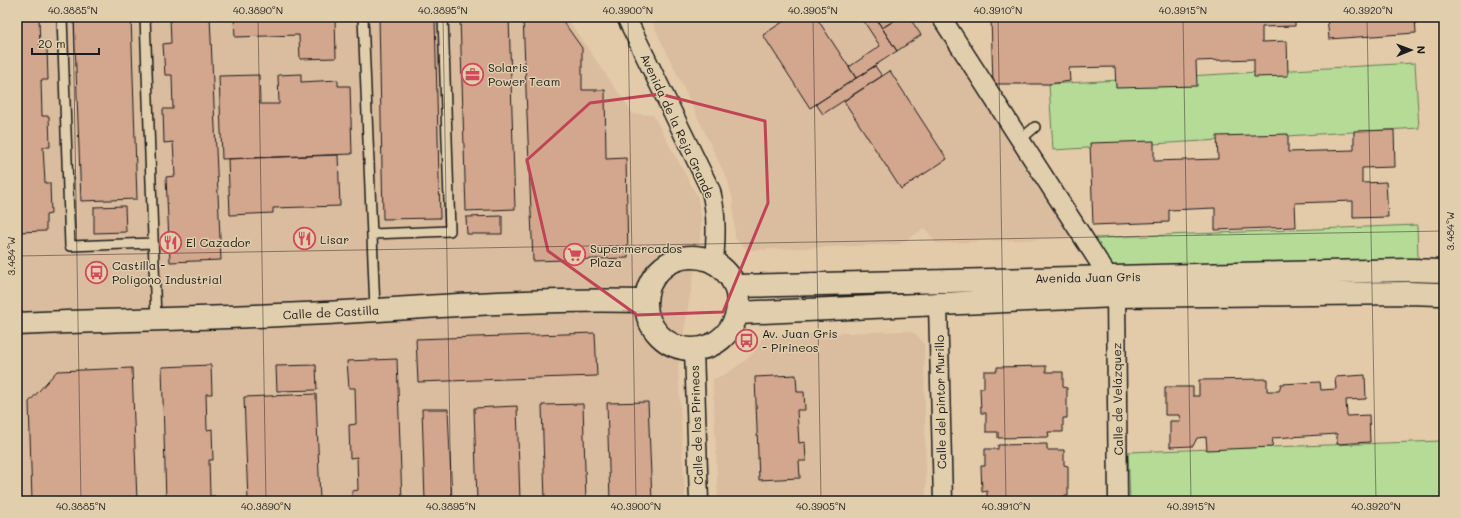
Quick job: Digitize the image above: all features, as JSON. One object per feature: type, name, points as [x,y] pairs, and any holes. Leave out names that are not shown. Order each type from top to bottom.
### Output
[{"type":"street","name":"Avenida de la Reja Grande","points":[[626,17],[711,191],[715,207],[716,225],[714,262]]},
{"type":"street","points":[[940,17],[1108,276]]},
{"type":"street","points":[[686,257],[701,257],[714,262],[726,270],[735,286],[738,300],[738,312],[732,327],[724,337],[713,345],[694,350],[688,350],[675,346],[664,340],[656,333],[648,318],[645,301],[646,292],[652,279],[661,268],[673,260],[686,257]]},
{"type":"street","name":"Avenida Juan Gris","points":[[735,286],[1108,276],[1443,270],[1438,286],[1442,297],[1409,293],[1116,296],[738,312]]},
{"type":"street","name":"Calle de Velázquez","points":[[1116,296],[1118,501]]},
{"type":"street","name":"Calle de Castilla","points":[[17,324],[326,313],[375,309],[551,301],[645,301]]},
{"type":"street","name":"Calle del pintor Murillo","points":[[938,304],[942,501]]},
{"type":"street","name":"Calle de los Pirineos","points":[[694,350],[699,501]]},
{"type":"lane","points":[[62,17],[70,246],[153,243]]},
{"type":"lane","points":[[145,17],[156,319]]},
{"type":"lane","points":[[363,17],[375,309]]},
{"type":"lane","points":[[372,234],[450,231],[443,17]]},
{"type":"lane","points":[[1020,140],[1035,127]]},
{"type":"highlighted area","points":[[660,94],[765,121],[768,203],[723,312],[637,315],[548,251],[527,160],[590,103]]},
{"type":"shaded area","points":[[17,17],[566,17],[633,114],[653,115],[697,196],[701,215],[701,230],[678,366],[685,501],[17,501]]},
{"type":"shaded area","points":[[650,17],[931,17],[1074,238],[936,243],[925,228],[899,244],[748,250],[735,238],[733,200],[728,181]]},
{"type":"shaded area","points":[[905,331],[917,335],[924,345],[926,501],[718,501],[713,379],[726,374],[746,360],[756,350],[763,336]]},
{"type":"green space","points":[[1415,63],[1419,128],[1053,150],[1049,84]]},
{"type":"green space","points":[[1417,225],[1418,258],[1111,269],[1092,238]]},
{"type":"green space","points":[[1443,441],[1444,499],[1382,501],[1130,501],[1128,452]]},
{"type":"building","points":[[17,17],[39,17],[40,48],[47,48],[48,80],[41,80],[42,116],[49,116],[50,147],[43,147],[45,183],[50,183],[51,214],[46,215],[46,231],[17,232]]},
{"type":"building","points":[[74,17],[131,17],[137,199],[81,201]]},
{"type":"building","points":[[170,17],[210,17],[221,260],[170,262],[166,177],[175,176],[173,142],[164,143],[163,109],[173,109],[172,75],[165,75],[163,44],[171,43]]},
{"type":"building","points":[[234,17],[335,17],[336,58],[300,59],[299,35],[235,37]]},
{"type":"building","points":[[379,17],[435,17],[440,218],[383,219]]},
{"type":"building","points":[[460,17],[509,17],[515,209],[466,211]]},
{"type":"building","points":[[523,17],[560,17],[582,48],[582,90],[605,90],[606,159],[626,158],[628,258],[533,261]]},
{"type":"building","points":[[790,17],[816,17],[856,78],[810,108],[763,35]]},
{"type":"building","points":[[861,17],[875,17],[897,51],[856,78],[849,67],[880,46]]},
{"type":"building","points":[[875,17],[900,17],[882,28]]},
{"type":"building","points":[[900,17],[909,17],[921,35],[897,51],[882,28]]},
{"type":"building","points":[[991,17],[1055,17],[1055,19],[1118,17],[1295,17],[1295,26],[1262,27],[1262,42],[1287,41],[1288,76],[1254,77],[1254,59],[1196,61],[1197,86],[1116,88],[1115,67],[1069,68],[1070,81],[1049,84],[993,84]]},
{"type":"building","points":[[1327,17],[1415,17],[1416,33],[1329,39]]},
{"type":"building","points":[[875,66],[882,76],[823,114],[816,104]]},
{"type":"building","points":[[890,71],[947,159],[901,189],[844,101]]},
{"type":"building","points":[[301,74],[301,82],[338,80],[338,86],[350,86],[352,154],[222,159],[219,76],[259,75],[260,104],[279,104],[278,75]]},
{"type":"building","points":[[1394,130],[1395,167],[1362,168],[1362,183],[1386,182],[1388,217],[1353,218],[1353,201],[1295,203],[1296,227],[1215,230],[1215,208],[1169,210],[1169,222],[1093,225],[1090,143],[1154,141],[1154,161],[1218,159],[1217,136],[1288,134],[1288,152],[1354,150],[1354,131]]},
{"type":"building","points":[[338,155],[340,206],[273,208],[273,213],[230,215],[228,159]]},
{"type":"building","points":[[125,206],[126,232],[94,233],[94,207]]},
{"type":"building","points":[[502,216],[502,234],[467,234],[466,217]]},
{"type":"building","points":[[595,333],[597,376],[418,382],[416,339]]},
{"type":"building","points":[[397,359],[402,501],[352,501],[352,491],[358,490],[357,457],[350,458],[349,425],[356,424],[355,388],[349,388],[347,361]]},
{"type":"building","points":[[211,365],[212,394],[206,394],[207,430],[212,429],[213,460],[209,460],[210,496],[215,496],[215,501],[166,501],[162,367]]},
{"type":"building","points":[[316,365],[317,390],[277,391],[276,366]]},
{"type":"building","points":[[1046,366],[1046,372],[1063,372],[1063,387],[1067,388],[1067,418],[1063,418],[1063,432],[1048,432],[1049,437],[998,438],[998,432],[986,432],[986,413],[981,413],[980,388],[984,388],[984,371],[997,371],[997,367]]},
{"type":"building","points":[[132,368],[137,501],[32,501],[29,402],[57,371]]},
{"type":"building","points":[[796,375],[797,392],[804,392],[805,410],[797,410],[799,443],[805,442],[806,461],[799,461],[800,478],[759,480],[755,377]]},
{"type":"building","points":[[1365,375],[1366,399],[1346,400],[1347,416],[1369,415],[1370,442],[1337,444],[1337,434],[1273,438],[1272,447],[1207,450],[1206,437],[1197,438],[1193,446],[1170,447],[1170,421],[1180,421],[1179,415],[1165,415],[1165,387],[1193,387],[1193,396],[1199,396],[1199,380],[1267,379],[1267,391],[1279,391],[1281,384],[1320,382],[1321,390],[1336,389],[1335,377]]},
{"type":"building","points":[[316,394],[320,501],[248,501],[244,397]]},
{"type":"building","points":[[648,402],[652,501],[610,501],[607,403]]},
{"type":"building","points":[[583,404],[586,501],[545,501],[542,405]]},
{"type":"building","points":[[517,406],[520,501],[477,501],[474,408]]},
{"type":"building","points":[[422,409],[448,409],[452,501],[425,501]]},
{"type":"building","points":[[1047,444],[1047,450],[1064,450],[1064,465],[1068,466],[1068,496],[1064,496],[1064,501],[987,501],[987,491],[982,492],[981,466],[985,466],[985,449],[998,449],[998,445]]},
{"type":"place","name":"Solaris Power Team","points":[[473,74]]},
{"type":"place","name":"Lisar","points":[[304,239]]},
{"type":"place","name":"El Cazador","points":[[171,242]]},
{"type":"place","name":"Supermercados Plaza","points":[[575,255]]},
{"type":"place","name":"Castilla - Polígono Industrial","points":[[97,272]]},
{"type":"place","name":"Av. Juan Gris - Pirineos","points":[[746,340]]}]
